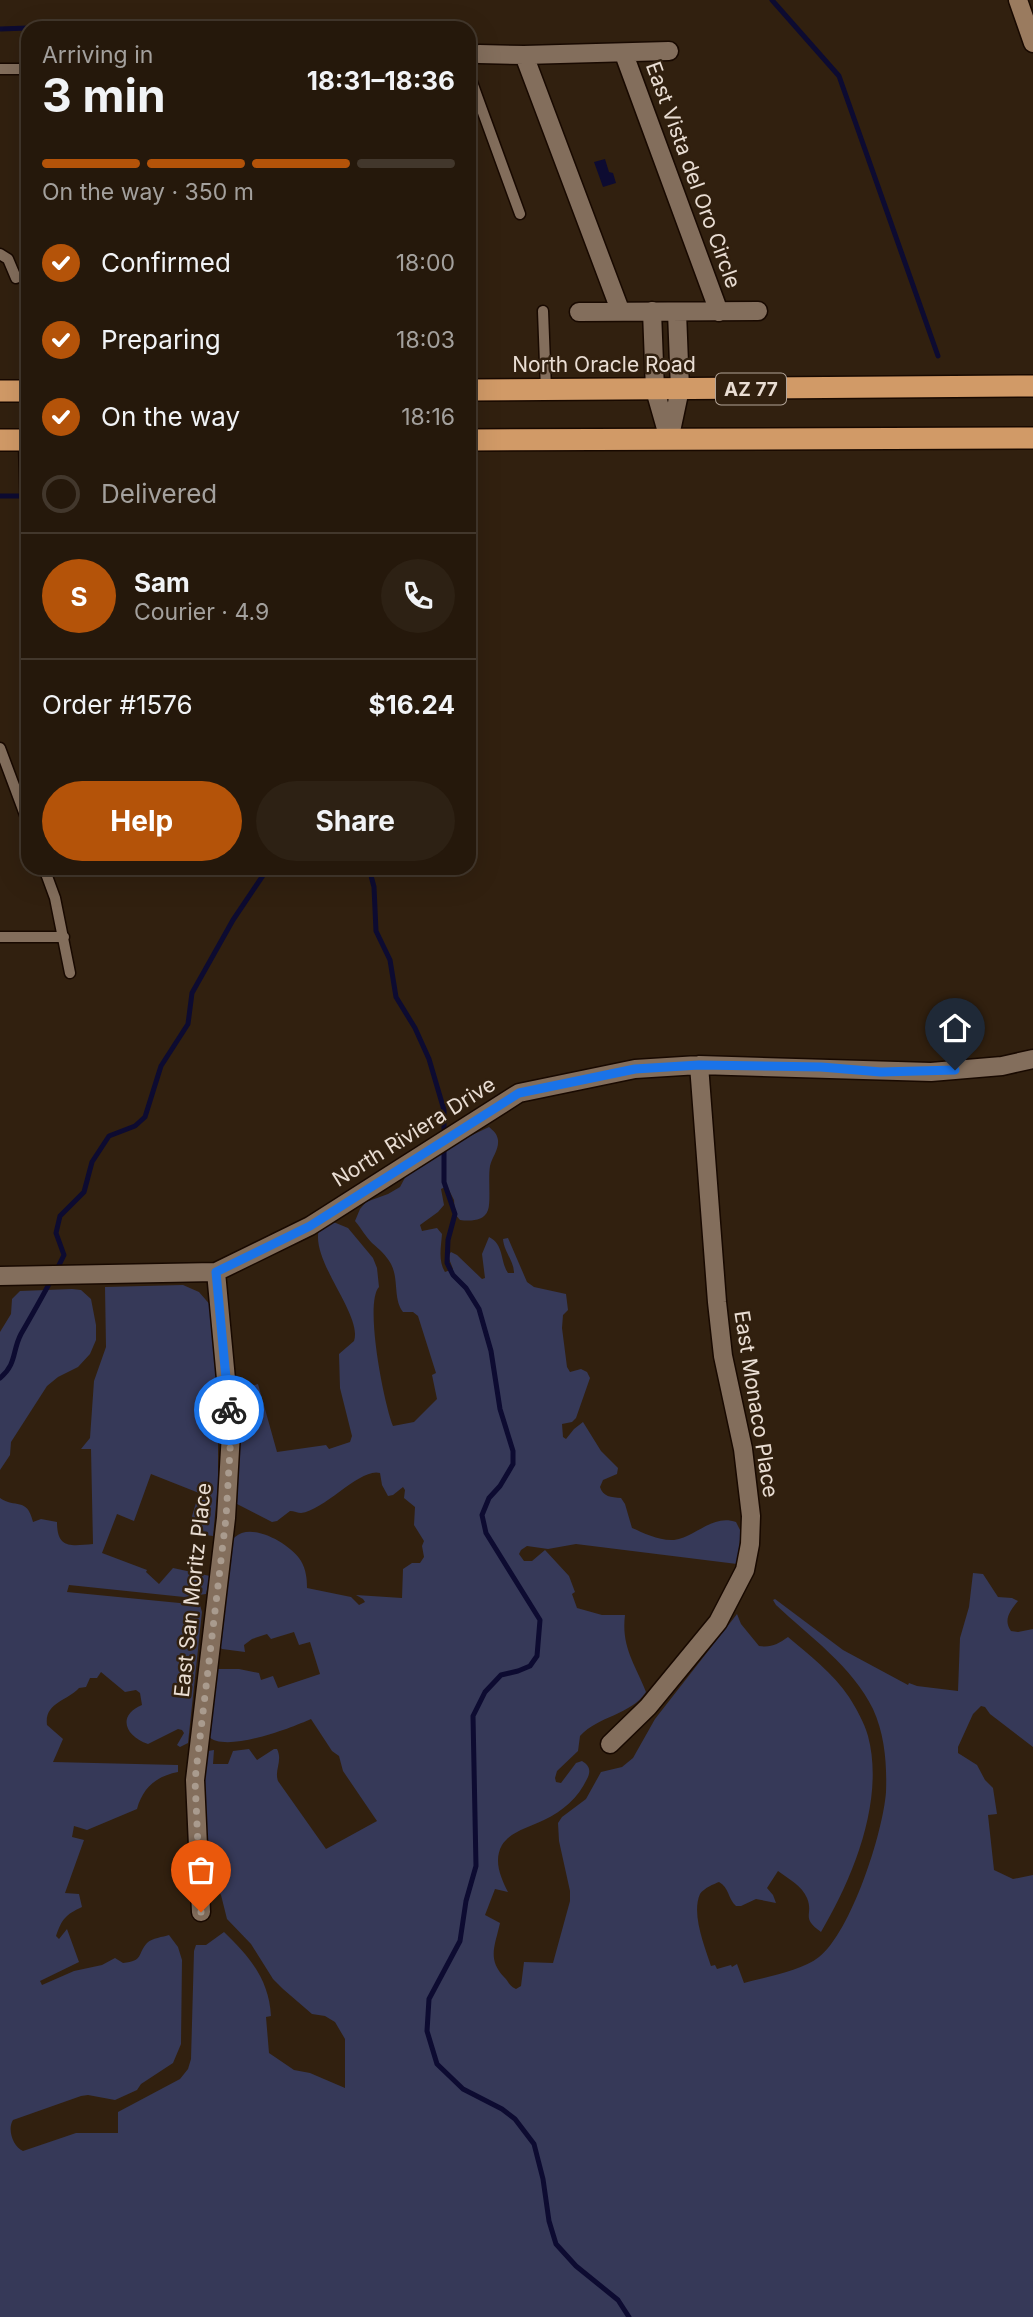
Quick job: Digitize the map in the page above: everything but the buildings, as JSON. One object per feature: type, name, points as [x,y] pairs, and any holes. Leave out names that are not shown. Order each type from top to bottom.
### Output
[{"type":"highway","name":"North Oracle Road","points":[[476,390],[1033,386]]},
{"type":"highway","points":[[0,391],[21,391]]},
{"type":"highway","points":[[476,440],[1033,438]]},
{"type":"highway","points":[[0,440],[21,440]]},
{"type":"street","points":[[1018,0],[1033,43]]},
{"type":"street","points":[[478,54],[624,54],[669,51]]},
{"type":"street","name":"East Vista del Oro Circle","points":[[624,54],[719,312]]},
{"type":"street","points":[[524,55],[620,310]]},
{"type":"street","points":[[652,311],[655,390],[669,439]]},
{"type":"street","name":"East Vista del Oro Circle","points":[[579,312],[758,311]]},
{"type":"street","points":[[669,439],[680,389],[677,312]]},
{"type":"street","name":"North Riviera Drive","points":[[0,1276],[216,1272],[310,1226],[519,1093],[635,1069],[699,1065],[931,1072],[1002,1066],[1033,1059]]},
{"type":"street","name":"East Monaco Place","points":[[610,1744],[648,1707],[718,1622],[745,1570],[750,1544],[751,1516],[743,1449],[723,1356],[717,1302],[699,1065]]},
{"type":"street","name":"East San Moritz Place","points":[[201,1912],[195,1780],[226,1518],[231,1433],[216,1272]]},
{"type":"lane","points":[[0,69],[21,69]]},
{"type":"lane","points":[[476,93],[520,214]]},
{"type":"lane","points":[[0,254],[8,259],[16,278]]},
{"type":"lane","points":[[543,311],[546,390]]},
{"type":"lane","points":[[0,748],[21,804]]},
{"type":"lane","points":[[47,875],[55,898],[70,972]]},
{"type":"lane","points":[[0,937],[64,937]]},
{"type":"shaded area","points":[[605,159],[616,183],[603,187],[594,162]]},
{"type":"shaded area","points":[[489,1127],[496,1134],[498,1144],[490,1166],[486,1214],[476,1220],[460,1220],[455,1214],[454,1200],[447,1186],[441,1189],[444,1205],[420,1225],[422,1231],[437,1228],[442,1234],[441,1259],[445,1272],[453,1269],[448,1256],[451,1252],[482,1279],[485,1278],[482,1254],[489,1237],[497,1244],[508,1273],[514,1273],[503,1239],[508,1238],[527,1282],[534,1287],[566,1294],[568,1310],[563,1315],[562,1328],[567,1367],[570,1372],[581,1369],[587,1372],[590,1378],[576,1418],[572,1422],[562,1424],[563,1437],[566,1439],[583,1422],[601,1451],[618,1468],[617,1474],[603,1480],[600,1487],[605,1495],[621,1498],[632,1528],[657,1538],[674,1540],[712,1523],[727,1520],[736,1522],[741,1532],[737,1564],[576,1544],[548,1549],[527,1546],[521,1550],[519,1554],[524,1561],[532,1561],[545,1550],[569,1576],[577,1608],[602,1615],[625,1615],[627,1646],[646,1692],[632,1706],[587,1729],[580,1736],[578,1751],[557,1771],[555,1778],[556,1782],[561,1783],[576,1763],[582,1761],[587,1765],[588,1776],[574,1798],[557,1812],[516,1833],[502,1845],[498,1863],[508,1892],[495,1889],[485,1915],[500,1923],[494,1952],[495,1964],[516,1989],[521,1986],[524,1962],[553,1963],[570,1901],[558,1823],[586,1799],[601,1772],[622,1767],[633,1758],[655,1719],[737,1614],[741,1624],[759,1646],[774,1645],[788,1637],[836,1680],[849,1697],[868,1736],[872,1761],[869,1812],[863,1838],[844,1888],[821,1932],[809,1919],[809,1904],[805,1894],[778,1871],[767,1888],[776,1903],[756,1899],[736,1906],[719,1882],[709,1886],[700,1894],[698,1902],[700,1930],[711,1966],[715,1965],[717,1969],[737,1964],[744,1983],[793,1970],[819,1957],[843,1926],[872,1856],[884,1810],[884,1750],[873,1709],[854,1679],[773,1600],[843,1650],[908,1685],[909,1683],[958,1691],[960,1638],[969,1607],[973,1573],[983,1574],[998,1597],[1018,1601],[1008,1619],[1011,1631],[1033,1629],[1033,1747],[981,1706],[973,1714],[958,1747],[958,1753],[977,1765],[993,1788],[997,1814],[988,1815],[994,1870],[1013,1879],[1033,1875],[1033,2317],[0,2317],[0,1498],[24,1506],[33,1522],[41,1519],[57,1522],[60,1537],[67,1544],[93,1544],[91,1449],[81,1449],[90,1438],[94,1381],[106,1347],[105,1287],[183,1285],[199,1292],[212,1307],[218,1390],[218,1484],[213,1536],[198,1534],[192,1516],[199,1493],[151,1474],[134,1521],[117,1514],[102,1553],[147,1570],[159,1584],[173,1568],[210,1576],[206,1594],[184,1597],[69,1585],[67,1592],[200,1605],[202,1612],[188,1743],[180,1747],[177,1745],[184,1733],[178,1729],[148,1744],[140,1741],[130,1731],[127,1720],[134,1710],[142,1705],[140,1693],[136,1690],[125,1692],[101,1672],[97,1678],[90,1678],[86,1687],[79,1688],[49,1712],[47,1725],[63,1739],[53,1762],[178,1765],[178,1772],[164,1776],[152,1784],[137,1809],[87,1830],[74,1826],[72,1837],[84,1840],[65,1893],[79,1894],[82,1907],[65,1918],[56,1936],[59,1939],[67,1929],[79,1962],[40,1981],[42,1985],[115,1958],[123,1963],[134,1961],[149,1941],[169,1935],[178,1947],[182,1960],[181,2044],[173,2063],[141,2084],[137,2090],[115,2100],[81,2096],[13,2120],[11,2133],[14,2142],[23,2151],[76,2133],[118,2133],[118,2112],[180,2079],[188,2069],[191,2059],[194,1951],[196,1945],[206,1945],[224,1932],[242,1950],[262,1979],[271,2016],[266,2017],[269,2053],[294,2070],[310,2073],[345,2088],[345,2039],[335,2022],[325,2016],[312,2014],[283,1989],[273,1979],[251,1944],[227,1919],[221,1895],[213,1882],[209,1867],[202,1790],[205,1757],[208,1751],[214,1750],[213,1764],[228,1764],[233,1751],[249,1749],[257,1760],[277,1749],[278,1781],[326,1849],[377,1821],[343,1771],[339,1756],[332,1751],[311,1719],[242,1741],[216,1741],[208,1736],[215,1669],[239,1669],[259,1673],[261,1680],[273,1676],[278,1688],[320,1674],[310,1642],[299,1645],[294,1632],[271,1639],[267,1634],[252,1639],[244,1645],[245,1652],[222,1649],[219,1646],[229,1552],[235,1537],[242,1533],[261,1533],[271,1537],[289,1548],[301,1561],[307,1588],[351,1597],[359,1605],[365,1602],[356,1595],[402,1598],[403,1569],[412,1563],[420,1563],[424,1557],[424,1541],[414,1525],[415,1507],[404,1498],[405,1490],[403,1487],[388,1496],[380,1473],[363,1476],[321,1505],[301,1513],[290,1511],[277,1521],[272,1522],[237,1504],[242,1389],[258,1384],[277,1452],[326,1445],[329,1449],[350,1442],[352,1436],[340,1388],[339,1354],[354,1341],[355,1330],[345,1303],[328,1272],[318,1242],[319,1229],[331,1221],[348,1228],[373,1258],[377,1268],[379,1287],[375,1297],[374,1332],[393,1426],[414,1422],[437,1399],[432,1375],[436,1373],[418,1316],[413,1312],[403,1312],[398,1301],[391,1264],[355,1221],[366,1202],[400,1187],[408,1172],[449,1146]]},
{"type":"shaded area","points":[[81,1290],[91,1299],[96,1340],[90,1354],[78,1367],[47,1386],[11,1442],[10,1455],[0,1470],[0,1332],[11,1314],[12,1299],[20,1291]]},
{"type":"waterway","points":[[772,0],[839,76],[938,356]]},
{"type":"waterway","points":[[0,29],[21,28]]},
{"type":"waterway","points":[[0,496],[21,496]]},
{"type":"waterway","points":[[0,1378],[9,1368],[18,1340],[64,1255],[56,1233],[60,1216],[84,1192],[92,1162],[109,1136],[135,1126],[145,1117],[161,1066],[188,1024],[192,993],[233,920],[263,875]]},
{"type":"waterway","points":[[371,875],[376,931],[390,960],[396,997],[415,1028],[429,1059],[444,1110],[444,1182],[455,1214],[448,1240],[447,1263],[479,1309],[491,1351],[500,1409],[513,1451],[513,1464],[489,1498],[482,1515],[486,1533],[540,1620],[537,1656],[530,1666],[501,1675],[485,1692],[473,1716],[476,1866],[466,1901],[460,1941],[429,1999],[427,2031],[437,2064],[463,2089],[502,2109],[515,2119],[534,2144],[556,2244],[576,2266],[618,2300],[629,2317]]},
{"type":"way so far","points":[[201,1912],[195,1780],[226,1518],[231,1433],[229,1410]]},
{"type":"route","points":[[229,1410],[216,1272],[310,1226],[519,1093],[635,1069],[699,1065],[821,1067],[881,1072],[955,1070]]}]
